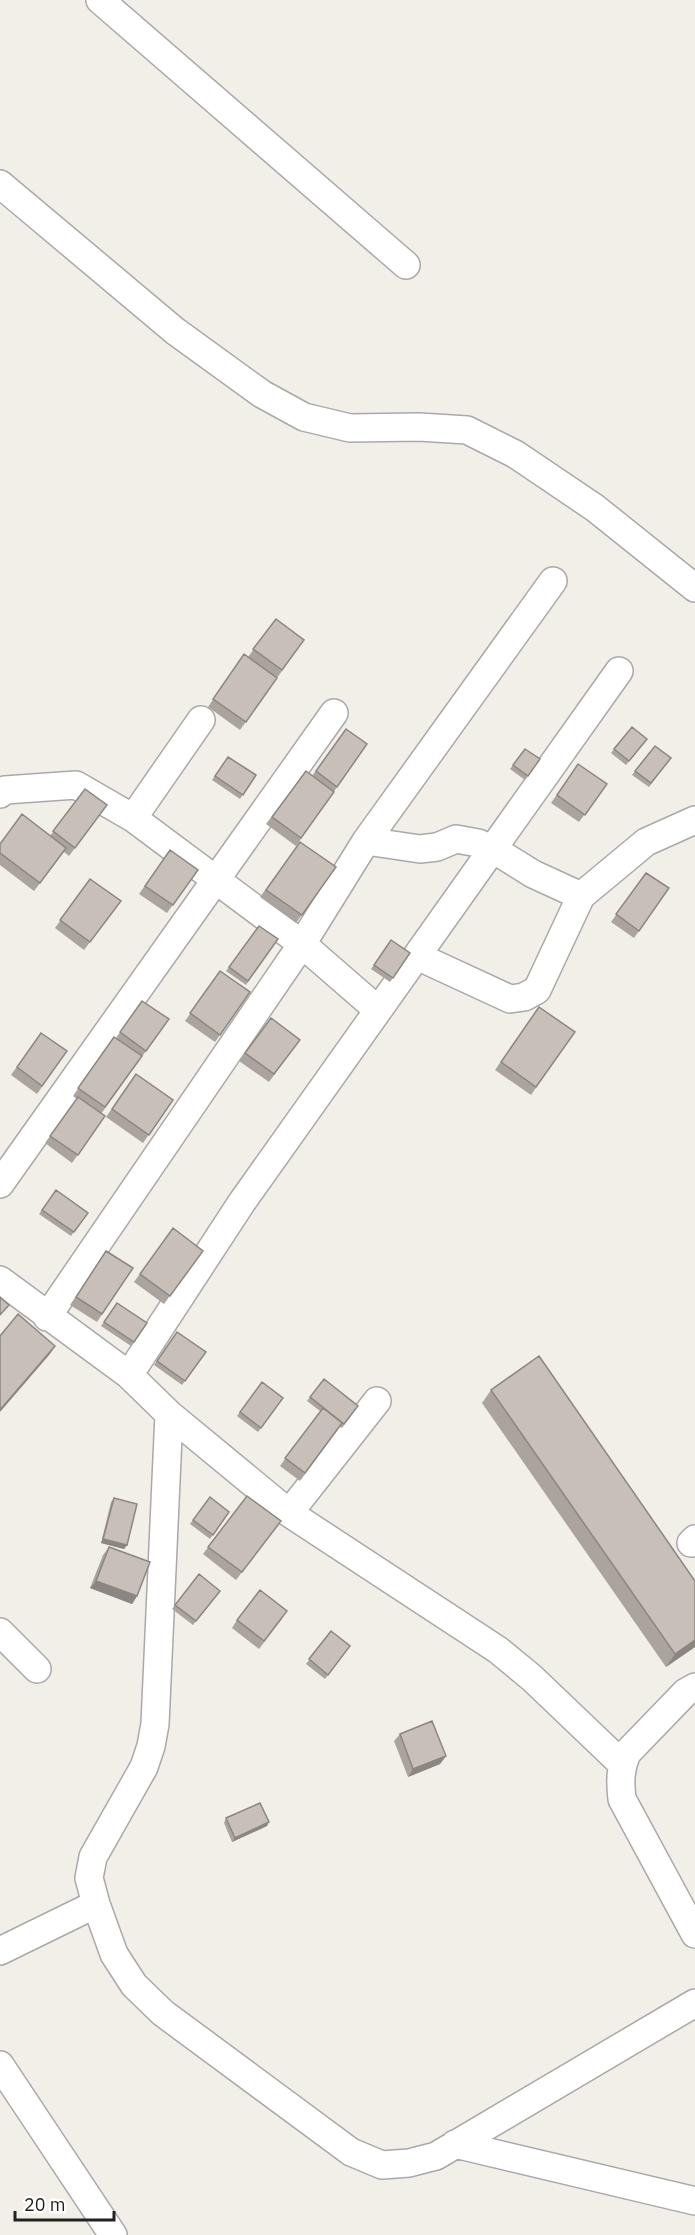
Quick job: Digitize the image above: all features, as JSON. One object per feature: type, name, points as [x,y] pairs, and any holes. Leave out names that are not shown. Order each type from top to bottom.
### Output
[{"type":"street","points":[[100,0],[406,265]]},
{"type":"street","points":[[0,184],[175,331],[262,394],[304,417],[350,428],[419,427],[467,430],[515,454],[595,508],[695,588]]},
{"type":"street","points":[[47,1317],[302,945],[366,841],[553,581]]},
{"type":"street","points":[[129,1375],[242,1202],[619,671]]},
{"type":"street","points":[[0,1184],[334,713]]},
{"type":"street","points":[[133,818],[201,720]]},
{"type":"street","points":[[0,794],[5,790],[76,785],[133,818],[217,879],[302,945],[378,1010]]},
{"type":"street","points":[[417,956],[510,999],[524,998],[537,990],[581,896],[646,842],[695,820]]},
{"type":"street","points":[[366,841],[420,849],[436,847],[456,839],[478,843],[493,849],[533,874],[581,896]]},
{"type":"street","points":[[0,1280],[47,1317],[129,1375],[169,1414],[289,1513],[498,1650],[532,1678],[622,1764]]},
{"type":"street","points":[[289,1513],[377,1401]]},
{"type":"street","points":[[169,1414],[155,1724],[152,1746],[144,1767],[93,1857],[89,1878],[114,1954],[134,1985],[163,2013],[351,2152],[382,2165],[409,2163],[436,2156],[695,2002]]},
{"type":"street","points":[[0,1632],[37,1669]]},
{"type":"street","points":[[695,1686],[686,1692],[627,1753],[620,1777],[622,1799],[695,1934]]},
{"type":"street","points":[[0,1951],[96,1904]]},
{"type":"street","points":[[0,2065],[113,2235]]},
{"type":"street","points":[[455,2144],[695,2201]]},
{"type":"building","points":[[276,619],[304,640],[282,670],[253,649]]},
{"type":"building","points":[[244,654],[277,678],[246,722],[213,699]]},
{"type":"building","points":[[632,727],[647,739],[629,761],[614,749]]},
{"type":"building","points":[[346,729],[367,744],[337,787],[316,771]]},
{"type":"building","points":[[655,746],[671,758],[651,783],[635,771]]},
{"type":"building","points":[[525,749],[540,759],[528,776],[513,765]]},
{"type":"building","points":[[228,757],[256,775],[243,795],[215,776]]},
{"type":"building","points":[[578,764],[607,784],[585,815],[557,795]]},
{"type":"building","points":[[306,771],[334,792],[301,838],[272,817]]},
{"type":"building","points":[[85,789],[107,805],[75,848],[53,831]]},
{"type":"building","points":[[22,814],[66,848],[40,883],[0,853],[0,844]]},
{"type":"building","points":[[300,842],[336,867],[302,915],[266,890]]},
{"type":"building","points":[[170,850],[198,870],[173,905],[145,886]]},
{"type":"building","points":[[646,873],[669,888],[639,931],[616,914]]},
{"type":"building","points":[[90,879],[121,901],[90,942],[60,920]]},
{"type":"building","points":[[259,926],[278,939],[248,981],[229,967]]},
{"type":"building","points":[[391,940],[410,953],[393,978],[374,965]]},
{"type":"building","points":[[220,971],[250,992],[220,1035],[190,1013]]},
{"type":"building","points":[[142,1001],[169,1019],[146,1051],[120,1032]]},
{"type":"building","points":[[539,1007],[575,1032],[536,1087],[501,1062]]},
{"type":"building","points":[[271,1018],[300,1040],[274,1074],[245,1053]]},
{"type":"building","points":[[41,1033],[67,1051],[42,1086],[17,1067]]},
{"type":"building","points":[[114,1037],[142,1056],[105,1107],[78,1088]]},
{"type":"building","points":[[136,1074],[173,1100],[149,1135],[112,1109]]},
{"type":"building","points":[[78,1097],[105,1116],[78,1155],[50,1136]]},
{"type":"building","points":[[56,1190],[88,1213],[74,1232],[42,1210]]},
{"type":"building","points":[[173,1228],[203,1251],[170,1296],[140,1274]]},
{"type":"building","points":[[106,1251],[133,1268],[102,1314],[76,1297]]},
{"type":"building","points":[[0,1297],[9,1305],[0,1315]]},
{"type":"building","points":[[117,1303],[147,1323],[134,1342],[104,1322]]},
{"type":"building","points":[[18,1314],[55,1346],[0,1410],[0,1336]]},
{"type":"building","points":[[177,1332],[206,1352],[185,1381],[157,1361]]},
{"type":"building","points":[[539,1356],[695,1581],[695,1640],[675,1654],[491,1390]]},
{"type":"building","points":[[324,1379],[358,1406],[344,1424],[310,1397]]},
{"type":"building","points":[[262,1382],[283,1398],[261,1428],[240,1412]]},
{"type":"building","points":[[323,1408],[342,1423],[305,1473],[285,1458]]},
{"type":"building","points":[[247,1496],[281,1521],[242,1572],[208,1547]]},
{"type":"building","points":[[210,1497],[229,1512],[213,1535],[193,1520]]},
{"type":"building","points":[[114,1498],[137,1504],[127,1545],[103,1539]]},
{"type":"building","points":[[109,1547],[150,1562],[137,1596],[96,1581]]},
{"type":"building","points":[[199,1574],[220,1591],[196,1621],[175,1605]]},
{"type":"building","points":[[260,1590],[287,1611],[264,1641],[237,1620]]},
{"type":"building","points":[[331,1631],[350,1646],[328,1675],[309,1659]]},
{"type":"building","points":[[432,1721],[446,1756],[413,1769],[400,1734]]},
{"type":"building","points":[[260,1803],[269,1822],[235,1838],[226,1818]]}]
